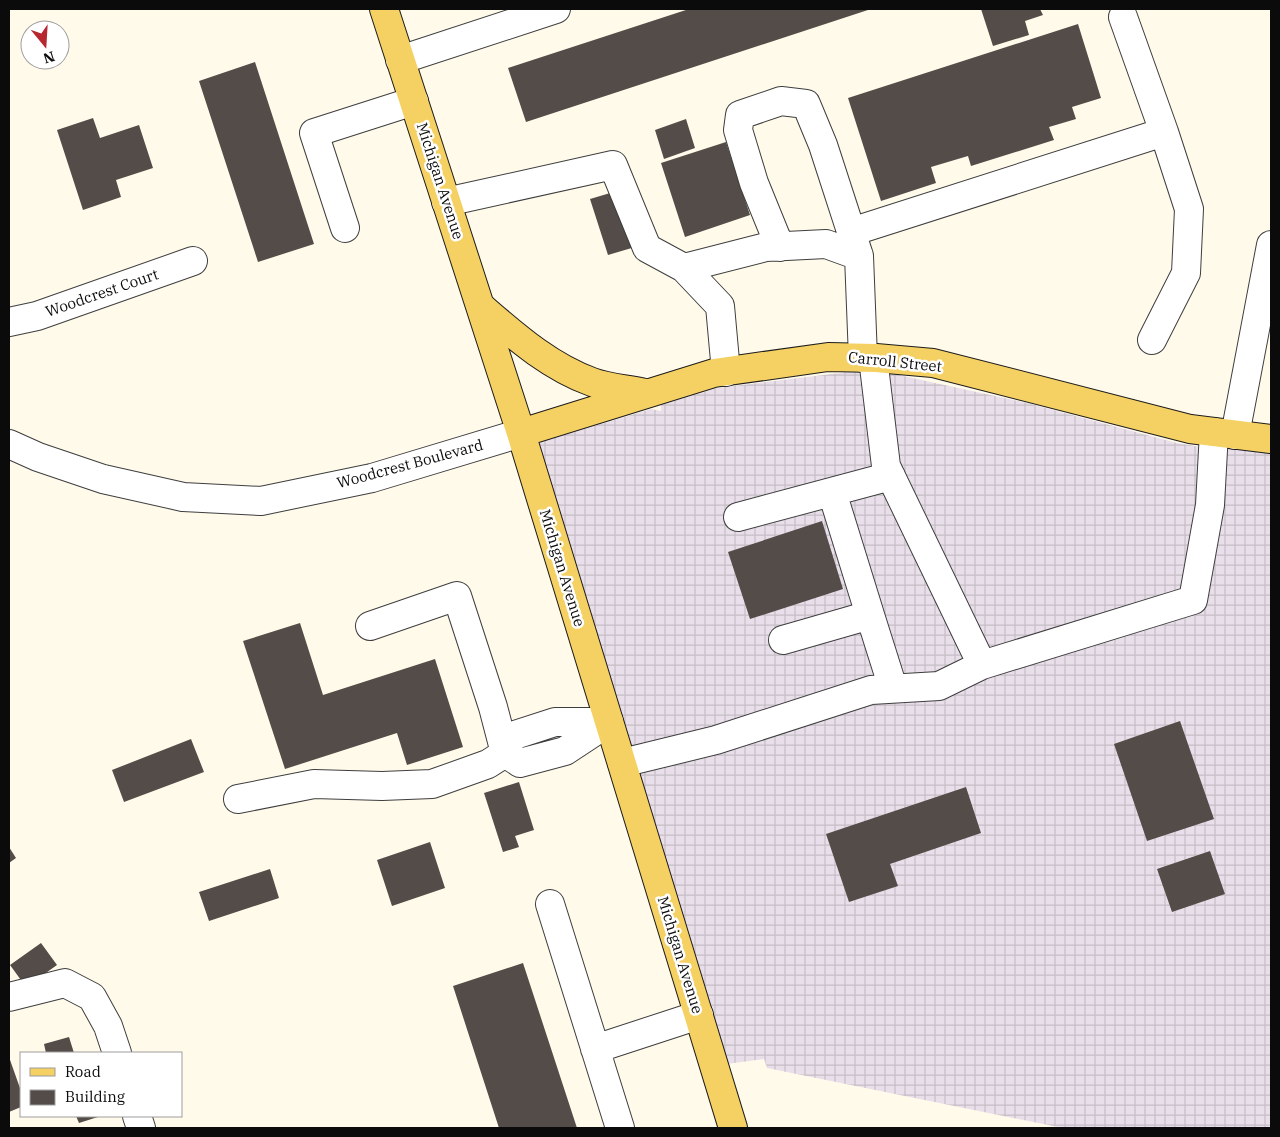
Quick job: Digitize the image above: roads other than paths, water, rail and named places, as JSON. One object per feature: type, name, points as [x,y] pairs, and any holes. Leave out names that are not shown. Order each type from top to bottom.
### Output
[{"type":"main road","name":"Michigan Avenue","points":[[384,9],[521,433],[733,1128]]},
{"type":"main road","points":[[480,306],[522,342],[555,365],[593,382],[649,393]]},
{"type":"main road","name":"Carroll Street","points":[[521,433],[649,393],[726,372],[828,357],[933,363],[1190,430],[1271,439]]},
{"type":"street","points":[[400,60],[556,9]]},
{"type":"street","points":[[1123,17],[1189,209],[1186,273],[1152,340]]},
{"type":"street","points":[[345,228],[314,133],[414,101]]},
{"type":"street","points":[[780,247],[754,183],[738,130],[740,115],[781,101],[806,104],[823,145],[855,244],[868,358],[886,466],[982,665]]},
{"type":"street","points":[[684,268],[766,247],[855,244],[1164,132]]},
{"type":"street","points":[[446,202],[613,165],[647,248],[684,268],[720,306],[726,372]]},
{"type":"street","points":[[622,763],[716,740],[871,690],[939,686],[982,665],[1193,600],[1224,434],[1271,244]]},
{"type":"street","name":"Woodcrest Court","points":[[9,322],[37,316],[193,260]]},
{"type":"street","name":"Woodcrest Boulevard","points":[[9,444],[38,457],[103,479],[183,497],[261,501],[372,478],[521,433]]},
{"type":"street","points":[[738,517],[891,476]]},
{"type":"street","points":[[832,492],[893,688]]},
{"type":"street","points":[[370,626],[457,596],[493,706],[505,753]]},
{"type":"street","points":[[783,640],[870,615]]},
{"type":"street","points":[[238,798],[314,784],[382,786],[432,784],[488,764],[505,753],[512,736],[555,722],[609,722]]},
{"type":"street","points":[[550,904],[620,1128]]},
{"type":"street","points":[[9,997],[65,983],[92,997],[108,1026],[117,1052]]},
{"type":"street","points":[[594,1049],[699,1015]]}]
